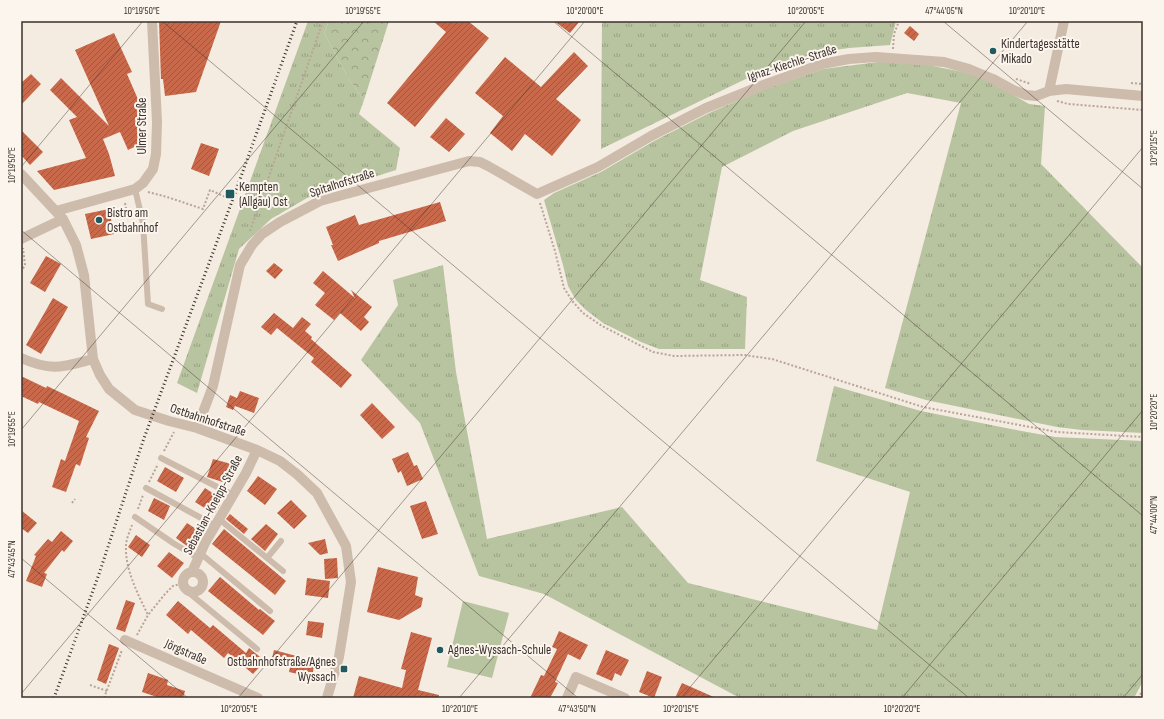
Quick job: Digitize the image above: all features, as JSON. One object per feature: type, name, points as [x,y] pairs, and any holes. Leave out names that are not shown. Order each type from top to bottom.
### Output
[{"type":"street","name":"Ulmer Straße","points":[[56,212],[136,193],[153,169],[156,154],[157,122],[152,21]]},
{"type":"street","points":[[1049,91],[1064,21]]},
{"type":"street","name":"Ignaz-Kiechle-Straße","points":[[537,194],[598,167],[651,136],[706,108],[822,64],[850,59],[876,57],[944,62],[963,67],[993,79],[1026,95],[1036,96],[1049,91],[1066,89],[1143,96]]},
{"type":"street","name":"Spitalhofstraße","points":[[196,428],[214,386],[240,265],[252,246],[262,234],[280,222],[320,201],[469,161],[480,162],[537,194]]},
{"type":"street","name":"Ostbahnhofstraße","points":[[21,174],[63,219],[76,245],[84,275],[94,359],[100,375],[108,389],[135,410],[196,428],[257,450],[280,462],[298,475],[317,493],[346,546],[351,582],[338,657],[328,698]]},
{"type":"street","points":[[22,239],[63,219]]},
{"type":"street","points":[[21,358],[43,367],[56,368],[94,359]]},
{"type":"street","name":"Sebastian-Kneipp-Straße","points":[[192,572],[201,576],[202,579],[202,586],[195,592],[186,588],[184,577],[192,572],[216,522],[233,495],[257,450]]},
{"type":"street","name":"Jörgstraße","points":[[129,641],[258,698]]},
{"type":"street","points":[[567,698],[576,676],[625,698]]},
{"type":"lane","points":[[136,193],[143,223],[148,304],[162,309]]},
{"type":"lane","points":[[161,458],[233,495]]},
{"type":"lane","points":[[146,488],[216,522],[283,571]]},
{"type":"lane","points":[[134,517],[173,543],[199,555],[270,611]]},
{"type":"lane","points":[[267,558],[281,541]]},
{"type":"lane","points":[[186,588],[257,649]]},
{"type":"path","points":[[252,246],[250,231],[323,21]]},
{"type":"path","points":[[893,59],[894,34],[899,21]]},
{"type":"path","points":[[1010,76],[1049,91],[1055,100],[1068,104],[1143,110]]},
{"type":"path","points":[[128,219],[125,202],[136,193],[148,192],[203,210],[210,190],[230,199]]},
{"type":"path","points":[[537,194],[555,251],[564,288],[573,302],[583,313],[602,326],[653,352],[674,356],[744,354],[772,359],[922,407],[1056,432],[1143,436]]},
{"type":"path","points":[[21,272],[25,265],[22,239]]},
{"type":"path","points":[[72,503],[76,499]]},
{"type":"path","points":[[104,698],[129,641],[148,615],[173,586],[186,588]]},
{"type":"path","points":[[90,685],[107,691]]},
{"type":"path","points":[[1138,698],[1143,690]]},
{"type":"green space","points":[[308,21],[329,21],[324,33],[350,81],[364,100],[359,114],[400,148],[396,170],[307,198],[271,219],[239,249],[197,393],[177,383]]},
{"type":"green space","points":[[329,21],[389,21],[364,100],[350,81],[324,33]]},
{"type":"green space","points":[[602,21],[896,21],[890,45],[820,52],[756,74],[601,149]]},
{"type":"green space","points":[[878,62],[918,63],[968,73],[991,82],[1029,104],[1045,106],[1041,164],[1143,268],[1143,433],[1082,430],[1057,427],[926,400],[885,388],[961,103],[907,93],[793,131],[722,167],[700,280],[747,297],[745,349],[659,349],[641,342],[603,323],[576,300],[568,286],[544,200],[554,193],[601,172],[654,141],[709,113],[763,90],[823,69]]},
{"type":"green space","points":[[443,265],[456,372],[487,539],[622,507],[688,583],[877,630],[910,492],[816,461],[834,386],[921,411],[1055,437],[1143,441],[1143,681],[1134,698],[740,698],[544,594],[479,576],[420,423],[361,360],[398,305],[393,280]]},
{"type":"green space","points":[[463,601],[509,613],[492,678],[447,667]]},
{"type":"building","points":[[159,21],[221,21],[196,92],[165,96],[163,79],[161,79]]},
{"type":"building","points":[[433,21],[468,21],[489,38],[415,127],[387,103],[446,32]]},
{"type":"building","points":[[554,21],[580,21],[570,33]]},
{"type":"building","points":[[910,26],[919,34],[914,41],[904,33]]},
{"type":"building","points":[[114,33],[132,72],[127,74],[147,120],[139,123],[147,141],[128,150],[120,132],[103,139],[115,176],[54,190],[37,171],[86,158],[69,120],[77,117],[50,90],[61,78],[109,126],[75,50]]},
{"type":"building","points":[[574,52],[588,66],[556,99],[581,120],[552,156],[525,134],[512,151],[490,133],[503,116],[475,93],[505,57],[541,87]]},
{"type":"building","points":[[31,74],[41,84],[21,105],[21,83]]},
{"type":"building","points":[[446,118],[465,134],[449,152],[430,137]]},
{"type":"building","points":[[21,130],[43,152],[30,165],[21,155]]},
{"type":"building","points":[[201,143],[219,149],[209,176],[191,169]]},
{"type":"building","points":[[440,202],[446,221],[379,241],[379,243],[338,261],[331,245],[333,245],[326,227],[355,215],[359,225]]},
{"type":"building","points":[[109,209],[114,234],[91,239],[85,214]]},
{"type":"building","points":[[46,256],[61,264],[45,292],[30,283]]},
{"type":"building","points":[[274,263],[283,270],[275,279],[266,271]]},
{"type":"building","points":[[323,271],[355,298],[351,290],[372,307],[364,317],[369,322],[361,331],[340,313],[334,320],[315,305],[325,293],[313,283]]},
{"type":"building","points":[[53,298],[68,307],[41,354],[26,345]]},
{"type":"building","points":[[274,313],[293,328],[302,317],[311,324],[305,331],[312,337],[311,339],[352,375],[341,388],[311,362],[314,358],[277,328],[271,335],[261,327]]},
{"type":"building","points":[[21,376],[46,388],[47,386],[99,411],[86,437],[89,438],[80,466],[76,464],[66,492],[52,487],[61,459],[65,461],[79,421],[39,402],[38,404],[21,396]]},
{"type":"building","points":[[240,391],[259,398],[254,413],[235,406],[233,410],[226,407],[230,395],[237,398]]},
{"type":"building","points":[[372,403],[395,427],[382,439],[360,415]]},
{"type":"building","points":[[408,452],[414,466],[417,465],[423,479],[407,486],[401,471],[398,473],[392,459]]},
{"type":"building","points":[[213,459],[235,465],[229,484],[207,477]]},
{"type":"building","points":[[165,467],[184,478],[176,492],[157,481]]},
{"type":"building","points":[[258,476],[277,489],[265,505],[247,491]]},
{"type":"building","points":[[205,488],[220,498],[217,503],[220,505],[215,513],[195,502]]},
{"type":"building","points":[[154,498],[170,506],[164,520],[148,511]]},
{"type":"building","points":[[291,500],[307,516],[294,529],[277,513]]},
{"type":"building","points":[[426,501],[438,534],[422,539],[410,506]]},
{"type":"building","points":[[21,510],[37,523],[28,533],[21,528]]},
{"type":"building","points":[[230,514],[248,529],[244,534],[226,519]]},
{"type":"building","points":[[187,523],[202,533],[191,549],[176,538]]},
{"type":"building","points":[[266,524],[278,534],[265,551],[251,539]]},
{"type":"building","points":[[224,529],[286,581],[275,595],[212,544]]},
{"type":"building","points":[[61,531],[73,541],[64,552],[62,550],[44,573],[47,574],[42,587],[26,581],[36,556],[34,555],[48,539],[52,542]]},
{"type":"building","points":[[136,535],[150,545],[142,557],[128,547]]},
{"type":"building","points":[[325,539],[328,553],[320,555],[308,543]]},
{"type":"building","points":[[169,552],[184,563],[172,578],[157,566]]},
{"type":"building","points":[[337,558],[338,578],[325,579],[324,559]]},
{"type":"building","points":[[378,567],[418,577],[415,595],[423,598],[421,607],[399,620],[367,612]]},
{"type":"building","points":[[220,577],[259,610],[260,609],[275,621],[263,635],[208,591]]},
{"type":"building","points":[[307,578],[330,581],[328,598],[305,595]]},
{"type":"building","points":[[126,600],[135,603],[125,632],[116,629]]},
{"type":"building","points":[[178,601],[210,628],[213,625],[246,653],[249,648],[265,661],[253,674],[228,653],[224,658],[191,630],[188,634],[166,615]]},
{"type":"building","points":[[308,621],[324,623],[322,638],[306,635]]},
{"type":"building","points":[[559,631],[588,645],[580,660],[568,654],[555,682],[558,683],[550,698],[530,698],[541,675],[544,676],[557,649],[552,647]]},
{"type":"building","points":[[411,632],[432,638],[418,690],[439,695],[438,698],[353,698],[359,676],[402,688],[406,670],[401,669]]},
{"type":"building","points":[[109,644],[119,648],[106,684],[97,680]]},
{"type":"building","points":[[274,650],[315,661],[312,677],[289,672],[290,667],[271,662]]},
{"type":"building","points":[[606,650],[629,660],[621,676],[615,673],[612,681],[596,674]]},
{"type":"building","points":[[647,671],[662,677],[654,698],[639,692]]},
{"type":"building","points":[[148,673],[168,680],[167,685],[185,691],[183,698],[160,698],[142,692]]},
{"type":"building","points":[[682,683],[716,698],[675,698]]},
{"type":"railway","points":[[54,698],[99,574],[143,441],[297,21]]},
{"type":"place","name":"Kindertagesstätte Mikado","points":[[993,51]]},
{"type":"place","name":"Kempten (Allgäu) Ost","points":[[230,194]]},
{"type":"place","name":"Bistro am Ostbahnhof","points":[[99,220]]},
{"type":"place","name":"Agnes-Wyssach-Schule","points":[[440,650]]},
{"type":"place","name":"Ostbahnhofstraße/Agnes Wyssach","points":[[344,669]]}]
